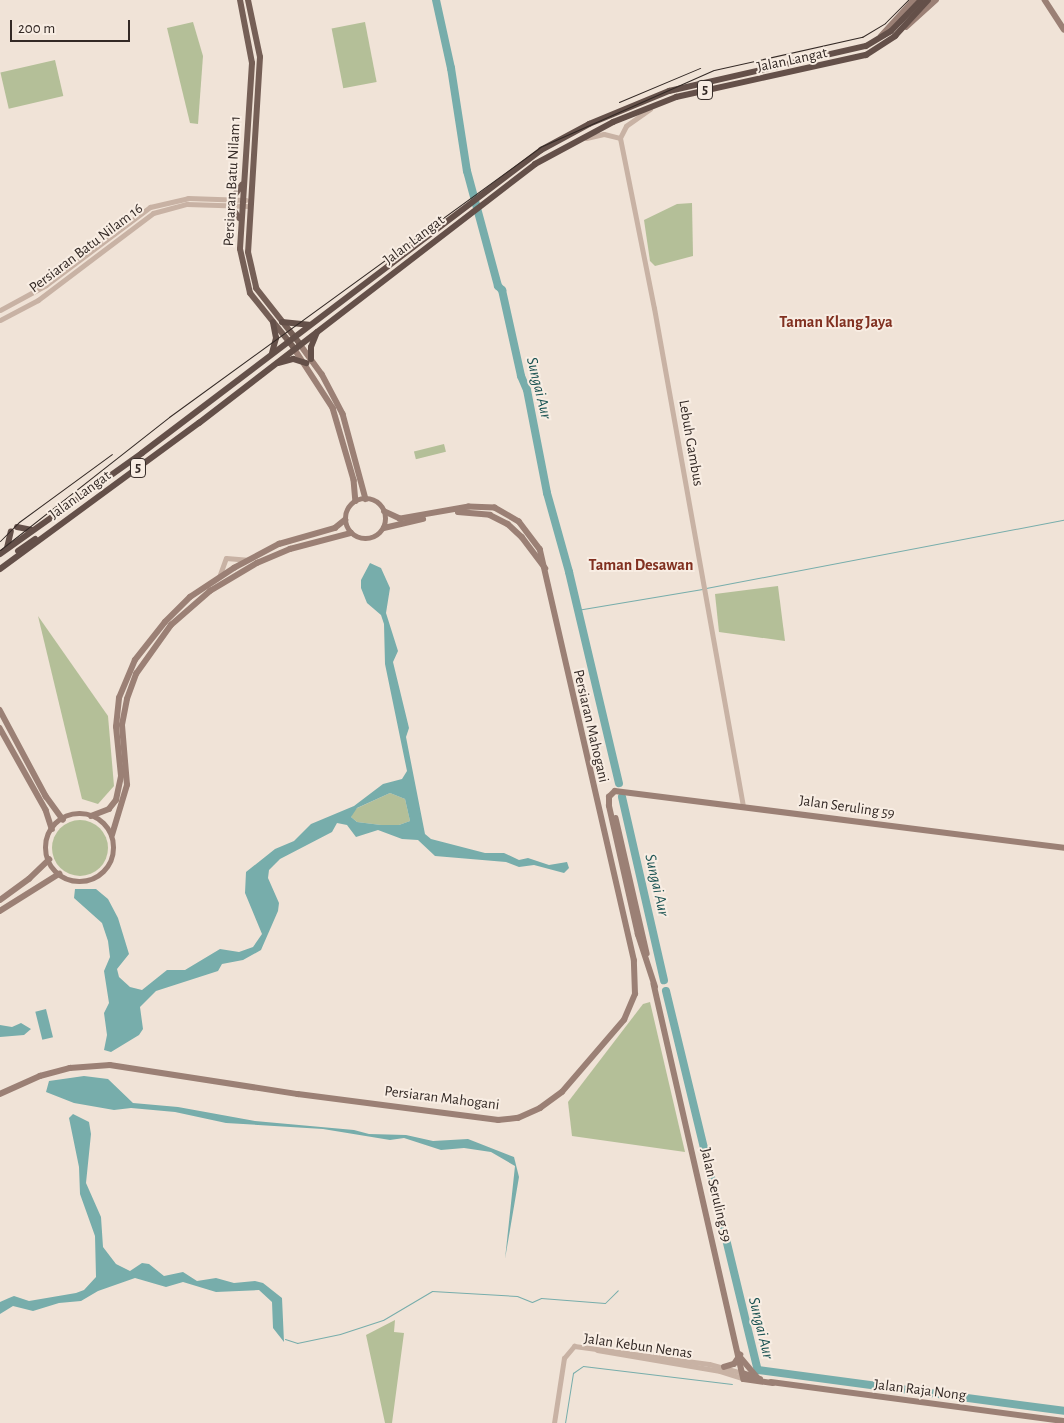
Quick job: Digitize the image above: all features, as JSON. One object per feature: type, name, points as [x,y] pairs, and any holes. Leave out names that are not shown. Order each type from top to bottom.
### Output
[{"type":"highway","name":"Jalan Langat","points":[[2,552],[23,541],[35,530],[292,339],[467,204],[541,150],[632,104],[695,84],[851,51],[878,40],[921,0]]},
{"type":"highway","name":"Jalan Langat","points":[[1,567],[274,364],[536,164],[578,141],[676,96],[866,55],[895,36],[928,0]]},
{"type":"highway","points":[[272,353],[276,338],[274,322]]},
{"type":"highway","points":[[282,322],[309,326]]},
{"type":"highway","points":[[274,364],[293,359],[309,361],[311,347],[320,329]]},
{"type":"highway","name":"5","points":[[1,567],[23,541],[70,517]]},
{"type":"highway","points":[[2,552],[11,541],[14,529],[35,530]]},
{"type":"main road","name":"Persiaran Batu Nilam 1","points":[[240,0],[252,63],[240,249],[247,286],[274,322],[292,339]]},
{"type":"main road","name":"Persiaran Batu Nilam 1","points":[[248,0],[260,57],[248,245],[255,284],[297,346]]},
{"type":"main road","name":"Jalan Langat","points":[[878,40],[914,0]]},
{"type":"main road","name":"Jalan Langat","points":[[895,36],[936,0]]},
{"type":"main road","points":[[1045,0],[1064,29]]},
{"type":"main road","points":[[241,222],[230,203],[243,184]]},
{"type":"main road","points":[[297,346],[309,361],[343,414],[366,499]]},
{"type":"main road","points":[[309,361],[336,416],[354,480],[356,502]]},
{"type":"main road","points":[[112,836],[103,823],[91,816],[74,814],[63,819],[52,829],[47,844],[49,860],[59,874],[76,881],[100,875],[112,857],[112,836],[127,785],[122,725],[127,699],[136,674],[171,625],[210,591],[257,563],[290,549],[351,533],[369,539],[384,528],[384,512],[377,503],[366,499],[356,502],[348,509],[346,520],[351,533]]},
{"type":"main road","name":"Persiaran Mahogani","points":[[0,1094],[40,1076],[70,1068],[110,1065],[298,1094],[498,1120],[518,1118],[540,1108],[562,1092],[624,1020],[632,1004],[636,979],[554,622],[540,550],[529,533],[504,511],[477,506],[400,519],[384,512]]},
{"type":"main road","name":"Persiaran Mahogani","points":[[384,528],[462,512],[490,515],[517,532],[545,568]]},
{"type":"main road","points":[[91,816],[114,805],[119,794],[121,776],[116,714],[130,670],[176,610],[220,577],[247,560],[279,544],[335,528],[346,520]]},
{"type":"main road","points":[[0,710],[46,796],[63,819]]},
{"type":"main road","points":[[0,728],[46,810],[52,829]]},
{"type":"main road","name":"Jalan Seruling 59","points":[[743,1376],[740,1355],[655,987],[638,935],[609,806],[611,794],[627,790],[1064,848]]},
{"type":"main road","points":[[0,900],[29,879],[49,860]]},
{"type":"main road","points":[[0,911],[59,874]]},
{"type":"main road","points":[[724,1368],[734,1364],[740,1355],[758,1378]]},
{"type":"main road","name":"Jalan Raja Nong","points":[[743,1376],[773,1383]]},
{"type":"main road","name":"Jalan Raja Nong","points":[[743,1376],[773,1383],[1064,1421]]},
{"type":"street","points":[[578,141],[604,134],[620,138],[626,126],[659,103]]},
{"type":"street","name":"Lebuh Gambus","points":[[620,138],[654,308],[743,806]]},
{"type":"street","name":"Persiaran Batu Nilam 16","points":[[0,310],[46,285],[150,207],[188,198],[230,203]]},
{"type":"street","name":"Persiaran Batu Nilam 16","points":[[0,320],[38,300],[153,213],[187,204],[250,203]]},
{"type":"street","points":[[220,577],[226,558],[247,560]]},
{"type":"street","name":"Jalan Kebun Nenas","points":[[556,1423],[569,1354],[584,1348],[709,1364],[743,1376]]},
{"type":"street","name":"Jalan Kebun Nenas","points":[[620,1352],[743,1376]]},
{"type":"green space","points":[[193,22],[203,56],[198,124],[190,123],[167,28]]},
{"type":"green space","points":[[365,22],[377,82],[343,88],[332,28]]},
{"type":"green space","points":[[55,60],[63,96],[9,109],[0,73]]},
{"type":"green space","points":[[692,203],[693,256],[655,266],[650,261],[644,220],[677,204]]},
{"type":"green space","points":[[444,444],[446,452],[416,459],[414,451]]},
{"type":"green space","points":[[778,586],[785,641],[719,632],[715,594]]},
{"type":"green space","points":[[38,616],[108,716],[114,786],[98,804],[82,799]]},
{"type":"green space","points":[[390,793],[405,799],[410,821],[399,825],[381,825],[357,822],[351,817],[353,810]]},
{"type":"green space","points":[[80,820],[95,825],[103,833],[108,848],[103,863],[95,871],[80,876],[65,871],[57,863],[52,848],[57,833],[65,825]]},
{"type":"green space","points":[[650,1002],[685,1152],[572,1136],[568,1102],[643,1004]]},
{"type":"green space","points":[[395,1320],[394,1332],[404,1333],[392,1423],[385,1423],[366,1335]]},
{"type":"water","points":[[370,563],[381,568],[390,588],[386,613],[398,651],[393,662],[409,728],[406,737],[425,834],[431,839],[485,853],[504,853],[519,860],[528,858],[549,865],[567,862],[569,868],[564,873],[534,865],[519,867],[506,862],[435,856],[418,840],[402,839],[378,830],[356,837],[347,825],[337,823],[332,832],[280,859],[269,870],[268,878],[279,903],[278,911],[261,950],[243,960],[222,964],[218,971],[156,991],[140,1007],[143,1029],[139,1035],[111,1052],[104,1050],[107,1035],[104,1013],[109,1003],[104,971],[110,957],[108,941],[102,923],[74,898],[75,889],[96,889],[108,899],[118,918],[129,954],[117,969],[119,977],[130,987],[142,990],[167,970],[185,970],[220,949],[239,952],[253,947],[262,934],[245,893],[246,872],[275,849],[294,841],[311,824],[354,806],[383,784],[402,779],[407,771],[385,664],[384,624],[381,615],[367,603],[361,588],[361,580]],"holes":[[[390,793],[405,799],[410,821],[399,825],[357,822],[351,817],[357,808]]]},
{"type":"water","points":[[46,1009],[53,1037],[42,1040],[35,1012]]},
{"type":"water","points":[[21,1023],[31,1029],[24,1035],[0,1037],[0,1025],[12,1027]]},
{"type":"water","points":[[84,1076],[108,1079],[133,1103],[178,1107],[255,1121],[354,1130],[369,1134],[406,1135],[433,1141],[468,1139],[514,1157],[519,1177],[505,1259],[515,1166],[491,1152],[464,1148],[441,1150],[404,1138],[390,1140],[323,1129],[226,1123],[175,1112],[131,1108],[114,1110],[74,1103],[46,1092],[49,1081]]},
{"type":"water","points":[[73,1114],[89,1122],[91,1134],[86,1183],[101,1217],[103,1247],[116,1264],[130,1271],[142,1263],[149,1264],[164,1276],[183,1272],[197,1281],[216,1278],[234,1283],[255,1281],[263,1283],[282,1298],[284,1342],[273,1328],[272,1302],[259,1290],[216,1292],[183,1282],[166,1287],[135,1278],[98,1291],[81,1301],[59,1303],[33,1311],[13,1306],[0,1314],[0,1302],[14,1296],[29,1301],[76,1293],[84,1290],[96,1277],[95,1236],[80,1194],[79,1167],[69,1118]]},
{"type":"waterway","name":"Sungai Aur","points":[[436,0],[451,68],[467,171],[498,286],[502,290],[521,376],[527,390],[547,493],[569,572],[619,783]]},
{"type":"waterway","points":[[706,588],[1064,520]]},
{"type":"waterway","points":[[577,610],[702,589]]},
{"type":"waterway","name":"Sungai Aur","points":[[622,797],[664,980]]},
{"type":"waterway","name":"Sungai Aur","points":[[666,991],[758,1370],[1064,1411]]},
{"type":"waterway","points":[[285,1339],[297,1343],[340,1334],[383,1320],[432,1291],[517,1296],[532,1302],[541,1298],[605,1303],[618,1290]]},
{"type":"waterway","points":[[565,1423],[573,1373],[583,1366],[732,1384]]},
{"type":"tram line","points":[[0,550],[169,417],[540,147],[714,70],[862,37],[885,23],[908,0]]},
{"type":"tram line","points":[[619,102],[700,68]]},
{"type":"tram line","points":[[0,541],[19,522],[112,454]]},
{"type":"district","name":"Taman Klang Jaya","points":[[836,322]]},
{"type":"district","name":"Taman Desawan","points":[[641,565]]}]
